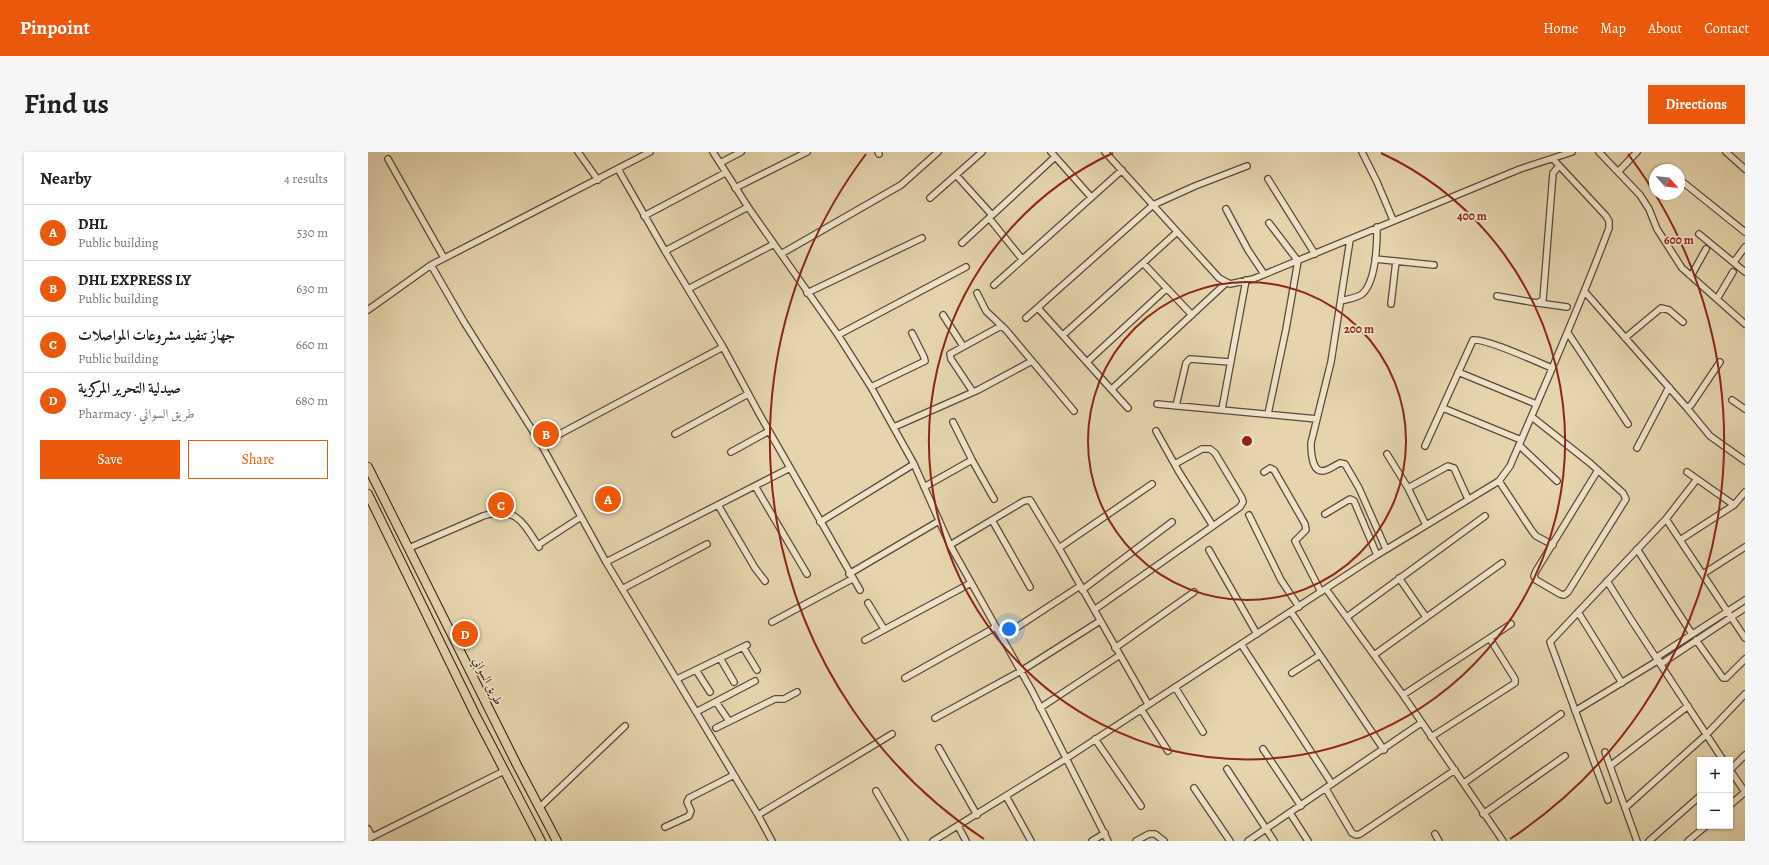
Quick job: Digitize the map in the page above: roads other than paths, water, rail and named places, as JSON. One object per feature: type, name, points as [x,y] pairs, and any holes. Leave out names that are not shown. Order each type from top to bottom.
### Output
[{"type":"highway","name":"طريق السواني","points":[[368,467],[517,765],[557,841]]},
{"type":"highway","points":[[368,494],[504,771],[541,841]]},
{"type":"street","points":[[578,152],[598,180]]},
{"type":"street","points":[[368,310],[431,265],[598,180],[642,154],[650,152]]},
{"type":"street","points":[[713,152],[735,188],[807,293],[838,335],[871,387],[914,464],[950,545],[1021,671],[1067,758],[1108,841]]},
{"type":"street","points":[[720,163],[741,152]]},
{"type":"street","points":[[735,188],[807,152]]},
{"type":"street","points":[[781,254],[901,185],[938,152]]},
{"type":"street","points":[[930,198],[982,152]]},
{"type":"street","points":[[1051,152],[1091,197]]},
{"type":"street","points":[[1105,152],[1220,278],[1226,283],[1230,284],[1264,274],[1298,261],[1350,240],[1393,220],[1520,169],[1552,159],[1562,154],[1572,152]]},
{"type":"street","points":[[1362,152],[1393,220]]},
{"type":"street","points":[[1599,152],[1640,195],[1649,209],[1657,229],[1682,268],[1745,324]]},
{"type":"street","points":[[1618,172],[1638,152]]},
{"type":"street","points":[[1726,152],[1745,169]]},
{"type":"street","points":[[962,243],[1055,157]]},
{"type":"street","points":[[388,159],[444,258]]},
{"type":"street","points":[[933,841],[1067,758],[1386,549],[1498,481],[1510,466],[1532,417],[1536,404],[1568,334],[1609,228],[1609,221],[1606,216],[1552,159]]},
{"type":"street","points":[[1026,318],[1153,206],[1195,186],[1247,166]]},
{"type":"street","points":[[1537,302],[1541,302],[1544,298],[1553,173],[1559,166]]},
{"type":"street","points":[[618,169],[644,216],[723,347],[820,522],[860,590]]},
{"type":"street","points":[[994,285],[1122,170]]},
{"type":"street","points":[[644,216],[725,173]]},
{"type":"street","points":[[956,175],[991,217],[1022,259]]},
{"type":"street","points":[[1268,179],[1315,254]]},
{"type":"street","points":[[1685,184],[1745,232]]},
{"type":"street","points":[[665,251],[748,207]]},
{"type":"street","points":[[1226,209],[1248,250],[1264,274]]},
{"type":"street","points":[[1268,414],[1286,329],[1298,261],[1269,223]]},
{"type":"street","points":[[1341,300],[1360,296],[1367,289],[1375,259],[1377,228]]},
{"type":"street","points":[[1062,335],[1177,232]]},
{"type":"street","points":[[1699,234],[1745,272]]},
{"type":"street","points":[[807,293],[922,238]]},
{"type":"street","points":[[1350,240],[1330,362],[1310,444],[1311,455],[1318,470],[1325,471],[1340,463],[1345,464],[1358,488],[1386,549]]},
{"type":"street","points":[[688,290],[774,244]]},
{"type":"street","points":[[1734,262],[1745,248]]},
{"type":"street","points":[[1691,276],[1706,249]]},
{"type":"street","points":[[1375,259],[1434,265]]},
{"type":"street","points":[[1390,304],[1396,261]]},
{"type":"street","points":[[1143,263],[1192,315]]},
{"type":"street","points":[[431,265],[464,322],[541,444],[606,562],[758,815],[772,841]]},
{"type":"street","points":[[838,335],[966,267]]},
{"type":"street","points":[[1717,299],[1733,272]]},
{"type":"street","points":[[1222,409],[1246,280]]},
{"type":"street","points":[[1112,389],[1226,283]]},
{"type":"street","points":[[1087,362],[1167,288]]},
{"type":"street","points":[[1585,292],[1710,436],[1745,461]]},
{"type":"street","points":[[977,293],[986,311],[1032,361],[1074,411]]},
{"type":"street","points":[[1497,296],[1567,307]]},
{"type":"street","points":[[1038,308],[1128,408]]},
{"type":"street","points":[[1625,338],[1661,308],[1669,310],[1683,322]]},
{"type":"street","points":[[943,315],[963,346]]},
{"type":"street","points":[[973,392],[951,359],[950,354],[1001,326]]},
{"type":"street","points":[[871,387],[925,361],[912,333]]},
{"type":"street","points":[[1568,334],[1628,424]]},
{"type":"street","points":[[1425,446],[1471,342],[1476,339],[1552,368]]},
{"type":"street","points":[[541,444],[723,347]]},
{"type":"street","points":[[1176,406],[1186,363],[1190,359],[1230,362]]},
{"type":"street","points":[[894,428],[1000,379],[1032,361]]},
{"type":"street","points":[[1687,408],[1720,362]]},
{"type":"street","points":[[1458,372],[1536,404]]},
{"type":"street","points":[[1638,448],[1669,387]]},
{"type":"street","points":[[675,434],[748,394]]},
{"type":"street","points":[[1732,400],[1745,409]]},
{"type":"street","points":[[1157,404],[1317,418]]},
{"type":"street","points":[[1443,408],[1520,443],[1557,481]]},
{"type":"street","points":[[1532,417],[1598,470],[1623,493],[1626,499],[1568,592],[1564,595],[1560,594],[1536,580],[1534,576],[1598,470]]},
{"type":"street","points":[[953,422],[994,499]]},
{"type":"street","points":[[731,452],[769,431]]},
{"type":"street","points":[[1156,431],[1213,526]]},
{"type":"street","points":[[1094,610],[1240,507],[1243,502],[1215,453],[1210,449],[1202,449],[1175,464]]},
{"type":"street","points":[[1387,454],[1408,488],[1426,525]]},
{"type":"street","points":[[924,487],[972,460]]},
{"type":"street","points":[[820,522],[914,464]]},
{"type":"street","points":[[1408,488],[1448,466],[1454,468],[1468,499]]},
{"type":"street","points":[[606,562],[790,468]]},
{"type":"street","points":[[1264,472],[1270,468],[1274,470],[1305,524],[1306,530],[1295,540],[1324,591],[1347,617],[1403,695],[1464,783],[1483,814],[1503,841]]},
{"type":"street","points":[[1687,472],[1734,505]]},
{"type":"street","points":[[1608,800],[1550,642],[1666,519],[1697,479]]},
{"type":"street","points":[[1498,481],[1532,531],[1553,545]]},
{"type":"street","points":[[1059,548],[1152,484]]},
{"type":"street","points":[[755,486],[807,574]]},
{"type":"street","points":[[1680,540],[1734,505],[1745,492]]},
{"type":"street","points":[[1325,514],[1350,499],[1354,501],[1377,555]]},
{"type":"street","points":[[950,545],[1024,501],[1030,500],[1148,704]]},
{"type":"street","points":[[718,505],[755,568],[765,581]]},
{"type":"street","points":[[409,548],[494,513],[510,514],[521,520],[538,546],[580,517]]},
{"type":"street","points":[[1249,515],[1281,580],[1299,607]]},
{"type":"street","points":[[1347,617],[1485,516]]},
{"type":"street","points":[[1666,519],[1745,638]]},
{"type":"street","points":[[992,520],[1030,587]]},
{"type":"street","points":[[772,622],[851,576],[939,521]]},
{"type":"street","points":[[1002,637],[1081,588],[1172,522]]},
{"type":"street","points":[[622,589],[708,544]]},
{"type":"street","points":[[1703,574],[1745,547]]},
{"type":"street","points":[[1637,549],[1692,634]]},
{"type":"street","points":[[1209,550],[1257,634]]},
{"type":"street","points":[[1374,655],[1502,563]]},
{"type":"street","points":[[1399,578],[1426,617]]},
{"type":"street","points":[[1608,581],[1722,757]]},
{"type":"street","points":[[865,640],[971,583]]},
{"type":"street","points":[[1115,648],[1194,592]]},
{"type":"street","points":[[1659,660],[1692,634],[1745,600]]},
{"type":"street","points":[[868,603],[884,629]]},
{"type":"street","points":[[1575,711],[1659,660],[1696,640],[1745,608]]},
{"type":"street","points":[[1291,612],[1384,750]]},
{"type":"street","points":[[1578,612],[1622,683]]},
{"type":"street","points":[[935,718],[1021,671],[1100,621]]},
{"type":"street","points":[[1403,695],[1511,624]]},
{"type":"street","points":[[905,678],[996,627]]},
{"type":"street","points":[[1431,737],[1515,683],[1490,639]]},
{"type":"street","points":[[1696,640],[1723,678],[1726,678],[1745,659]]},
{"type":"street","points":[[1241,644],[1332,784]]},
{"type":"street","points":[[676,679],[745,646],[757,670]]},
{"type":"street","points":[[1040,708],[1120,655]]},
{"type":"street","points":[[1292,673],[1320,655]]},
{"type":"street","points":[[720,658],[734,682]]},
{"type":"street","points":[[696,670],[710,692]]},
{"type":"street","points":[[696,712],[755,681]]},
{"type":"street","points":[[1175,687],[1203,732]]},
{"type":"street","points":[[716,728],[775,699],[784,699],[797,692]]},
{"type":"street","points":[[1625,808],[1707,734],[1745,694]]},
{"type":"street","points":[[716,702],[729,721]]},
{"type":"street","points":[[1610,766],[1688,706]]},
{"type":"street","points":[[1141,709],[1168,751]]},
{"type":"street","points":[[1464,783],[1561,714]]},
{"type":"street","points":[[1248,841],[1384,750],[1421,723]]},
{"type":"street","points":[[540,808],[625,726]]},
{"type":"street","points":[[758,815],[892,734]]},
{"type":"street","points":[[1095,739],[1141,806]]},
{"type":"street","points":[[939,748],[976,815]]},
{"type":"street","points":[[1263,749],[1301,806]]},
{"type":"street","points":[[1605,752],[1637,841]]},
{"type":"street","points":[[1733,767],[1745,755]]},
{"type":"street","points":[[1483,814],[1565,756]]},
{"type":"street","points":[[1227,769],[1267,828],[1274,841]]},
{"type":"street","points":[[1352,833],[1356,835],[1360,834],[1455,770]]},
{"type":"street","points":[[368,829],[370,838],[504,771]]},
{"type":"street","points":[[1733,774],[1745,792],[1733,802]]},
{"type":"street","points":[[665,827],[689,816],[691,811],[687,802],[689,798],[734,775]]},
{"type":"street","points":[[1194,788],[1230,841]]},
{"type":"street","points":[[1326,789],[1357,841]]},
{"type":"street","points":[[876,791],[905,841]]},
{"type":"street","points":[[1006,796],[1031,841]]},
{"type":"street","points":[[1649,841],[1697,799]]},
{"type":"street","points":[[1290,813],[1308,841]]},
{"type":"street","points":[[958,826],[966,841]]},
{"type":"street","points":[[1688,841],[1702,829]]},
{"type":"street","points":[[1092,841],[1105,834]]},
{"type":"street","points":[[1136,841],[1149,834],[1155,834],[1164,841]]},
{"type":"street","points":[[1435,834],[1439,841]]},
{"type":"place","name":"DHL EXPRESS LY","points":[[546,434]]},
{"type":"place","name":"DHL","points":[[608,499]]},
{"type":"place","name":"جهاز تنفيد مشروعات المواصلات","points":[[501,505]]},
{"type":"place","name":"صيدلية التحرير المركزية","points":[[465,634]]}]
